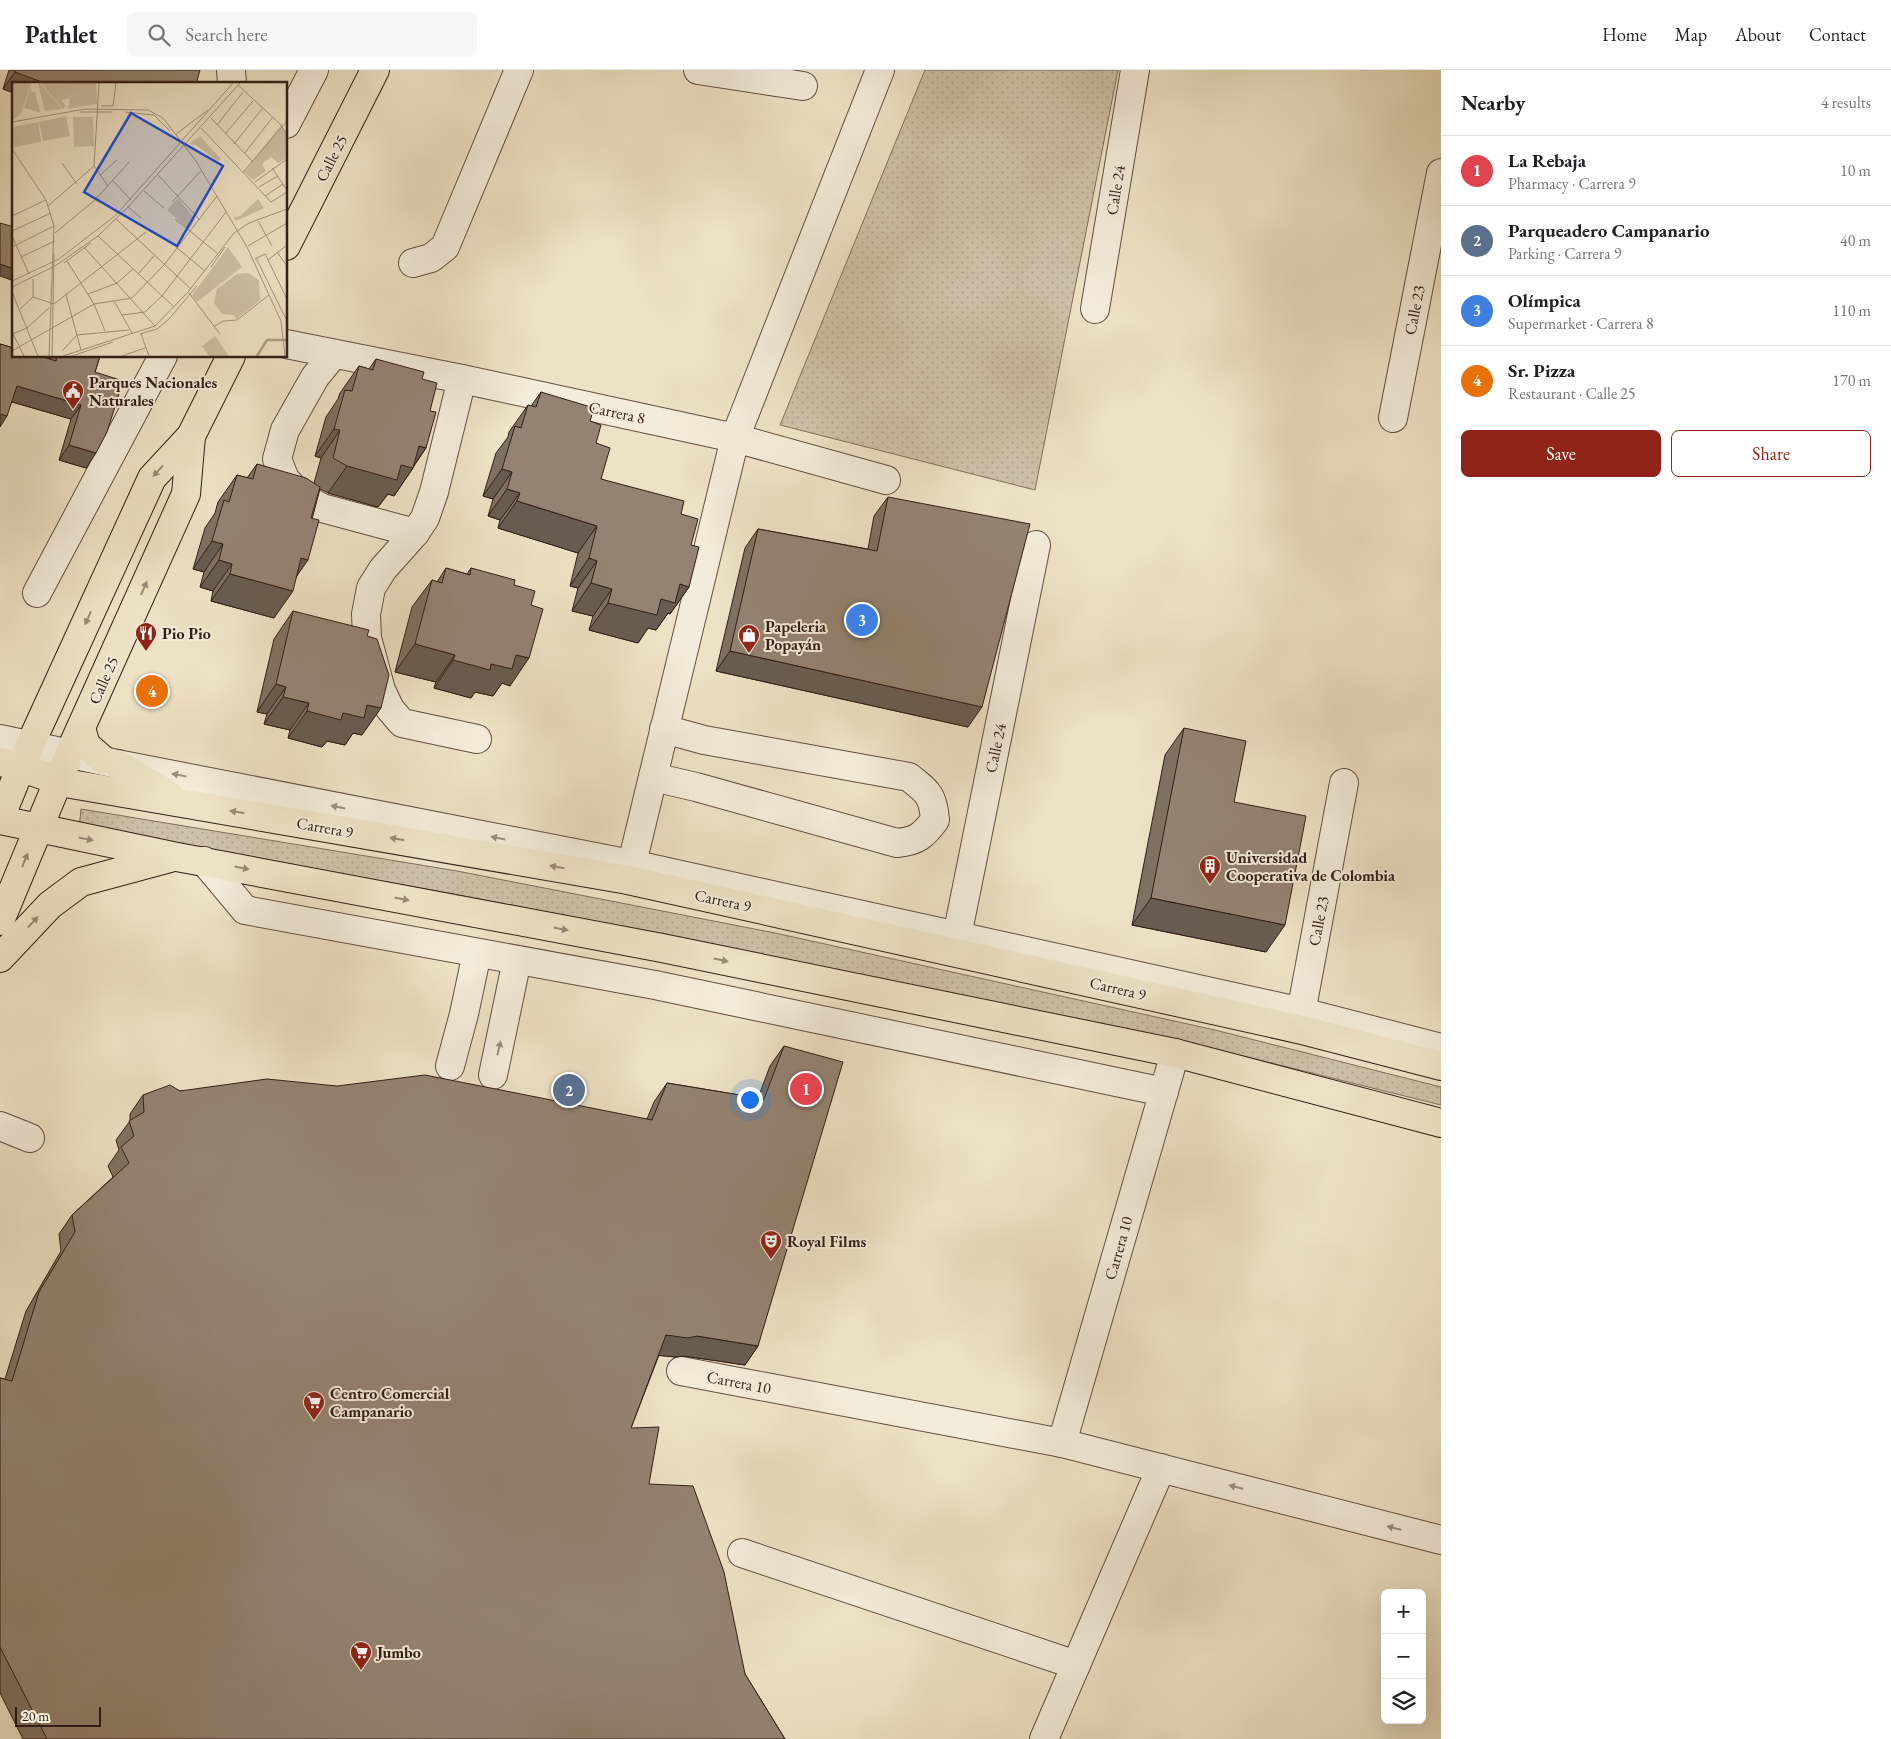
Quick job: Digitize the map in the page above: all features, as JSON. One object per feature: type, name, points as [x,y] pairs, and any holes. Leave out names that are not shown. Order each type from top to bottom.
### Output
[{"type":"main road","name":"Calle 25","points":[[288,242],[375,70]]},
{"type":"main road","name":"Calle 25","points":[[0,819],[17,758],[152,478],[191,436],[230,358]]},
{"type":"main road","name":"Calle 25","points":[[0,922],[70,753],[186,494],[191,436]]},
{"type":"main road","points":[[81,728],[86,745],[110,762],[182,802]]},
{"type":"main road","name":"Carrera 9","points":[[17,758],[58,781],[630,872],[1300,1020],[1441,1066]]},
{"type":"main road","points":[[0,819],[38,829],[177,857],[662,948],[1175,1053],[1441,1123]]},
{"type":"main road","points":[[0,958],[50,905],[81,882],[177,857]]},
{"type":"street","points":[[288,120],[314,70]]},
{"type":"street","points":[[413,263],[431,258],[445,247],[519,70]]},
{"type":"street","points":[[698,70],[803,86]]},
{"type":"street","points":[[0,739],[17,758],[70,753],[630,872],[735,438],[880,70]]},
{"type":"street","name":"Calle 24","points":[[1095,309],[1135,70]]},
{"type":"street","name":"Calle 23","points":[[1393,418],[1441,173]]},
{"type":"street","name":"Carrera 8","points":[[288,344],[333,355],[462,379],[735,438],[886,480]]},
{"type":"street","points":[[333,355],[315,377],[286,430],[277,459],[285,479],[299,495],[322,508],[415,534]]},
{"type":"street","points":[[37,592],[162,358]]},
{"type":"street","points":[[462,379],[434,492],[425,518],[415,534],[383,569],[370,588],[366,614],[367,638],[381,690],[390,709],[402,723],[477,739]]},
{"type":"street","name":"Calle 24","points":[[955,944],[1036,544]]},
{"type":"street","points":[[653,777],[696,787],[896,843],[912,842],[925,833],[935,820],[934,802],[924,788],[909,777],[704,740],[664,729]]},
{"type":"street","name":"Calle 23","points":[[1300,1020],[1344,783]]},
{"type":"street","points":[[204,861],[245,910],[655,985],[1164,1092]]},
{"type":"street","points":[[450,1066],[464,1014],[477,953]]},
{"type":"street","points":[[493,1075],[518,960]]},
{"type":"street","points":[[1300,1020],[1441,1048]]},
{"type":"street","name":"Carrera 10","points":[[1062,1443],[1175,1053]]},
{"type":"street","points":[[0,1126],[30,1138]]},
{"type":"street","name":"Carrera 10","points":[[681,1371],[1062,1443],[1441,1540]]},
{"type":"street","points":[[1044,1739],[1161,1468]]},
{"type":"street","points":[[742,1553],[1076,1665]]},
{"type":"shaded area","points":[[925,70],[1118,70],[1035,490],[780,425]]},
{"type":"shaded area","points":[[81,809],[457,871],[775,933],[1215,1030],[1441,1087],[1441,1105],[1207,1047],[986,1006],[665,935],[454,894],[186,846],[79,829]]},
{"type":"building","points":[[15,70],[200,70],[197,82],[42,82],[15,72]]},
{"type":"building","points":[[0,223],[12,226],[12,268],[0,264]]},
{"type":"building","name":"Parques Nacionales Naturales","points":[[0,344],[12,347],[12,358],[46,358],[56,361],[57,358],[99,358],[95,372],[123,381],[107,432],[96,453],[69,445],[81,405],[17,386],[7,416],[0,414]]},
{"type":"building","points":[[376,359],[424,372],[422,379],[437,383],[430,411],[436,412],[426,448],[419,446],[413,468],[401,465],[397,480],[347,466],[333,458],[340,430],[334,429],[345,390],[352,391],[359,366],[373,370]]},
{"type":"building","points":[[541,392],[594,408],[590,421],[601,425],[596,443],[610,448],[601,479],[684,501],[681,514],[698,519],[691,545],[699,547],[689,587],[680,584],[675,603],[661,599],[657,615],[608,603],[612,589],[591,583],[597,561],[589,558],[597,526],[517,501],[520,493],[507,489],[512,472],[502,469],[515,426],[521,428],[528,405],[536,407]]},
{"type":"building","points":[[257,464],[306,478],[320,487],[311,518],[319,520],[308,560],[301,558],[293,591],[230,574],[232,564],[219,560],[223,544],[212,541],[224,500],[229,502],[237,475],[253,479]]},
{"type":"building","points":[[888,497],[1030,524],[982,707],[730,651],[758,529],[877,551]]},
{"type":"building","points":[[446,568],[470,575],[471,568],[515,580],[514,585],[535,591],[531,605],[543,609],[529,658],[516,655],[512,669],[491,664],[490,670],[453,660],[455,655],[415,644],[432,580],[442,583]]},
{"type":"building","points":[[293,611],[369,630],[367,636],[377,639],[389,675],[381,708],[367,705],[364,718],[343,713],[341,720],[307,711],[309,703],[283,697],[286,687],[276,684]]},
{"type":"building","name":"Universidad Cooperativa de Colombia","points":[[1184,728],[1246,741],[1234,802],[1306,816],[1285,925],[1151,898]]},
{"type":"building","name":"Centro Comercial Campanario","points":[[784,1046],[843,1062],[758,1346],[697,1336],[688,1338],[666,1335],[631,1428],[659,1427],[649,1484],[693,1486],[724,1572],[745,1674],[785,1739],[47,1739],[0,1647],[0,1378],[12,1381],[39,1292],[75,1232],[72,1215],[129,1163],[121,1147],[134,1136],[129,1121],[144,1112],[143,1095],[170,1085],[180,1091],[267,1079],[337,1086],[425,1075],[652,1120],[667,1083],[764,1099]]},
{"type":"place","name":"Parques Nacionales Naturales","points":[[73,410]]},
{"type":"place","name":"Olímpica","points":[[862,620]]},
{"type":"place","name":"Pio Pio","points":[[146,652]]},
{"type":"place","name":"Papeleria Popayán","points":[[749,654]]},
{"type":"place","name":"Sr. Pizza","points":[[152,691]]},
{"type":"place","name":"Universidad Cooperativa de Colombia","points":[[1210,885]]},
{"type":"place","name":"La Rebaja","points":[[806,1089]]},
{"type":"place","name":"Parqueadero Campanario","points":[[569,1090]]},
{"type":"place","name":"Royal Films","points":[[771,1260]]},
{"type":"place","name":"Centro Comercial Campanario","points":[[314,1421]]},
{"type":"place","name":"Jumbo","points":[[361,1671]]}]
